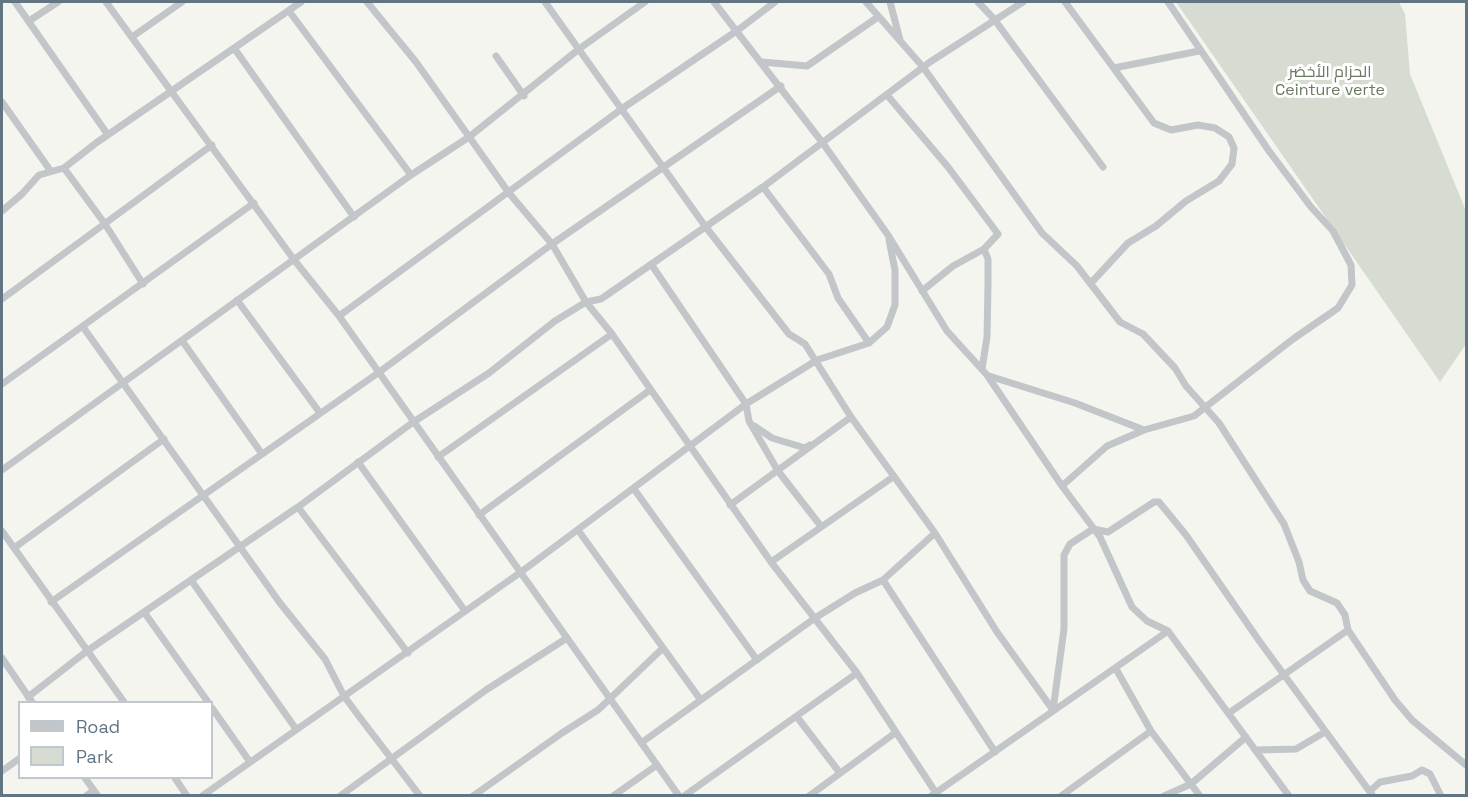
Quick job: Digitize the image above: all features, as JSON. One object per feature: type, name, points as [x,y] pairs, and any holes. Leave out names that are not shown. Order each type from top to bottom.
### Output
[{"type":"street","points":[[15,2],[108,135]]},
{"type":"street","points":[[28,21],[58,2]]},
{"type":"street","points":[[106,2],[295,261],[339,316],[412,423],[679,795]]},
{"type":"street","points":[[132,37],[182,2]]},
{"type":"street","points":[[2,211],[22,194],[30,182],[50,170],[64,168],[301,2]]},
{"type":"street","points":[[367,2],[416,62],[509,193],[552,244],[586,302],[612,334],[771,562],[857,673],[935,794],[1168,631]]},
{"type":"street","points":[[545,2],[623,108],[705,226],[789,334],[805,344],[817,360],[851,417],[934,533],[997,633],[1053,710]]},
{"type":"street","points":[[629,2],[635,9]]},
{"type":"street","points":[[2,470],[183,342],[237,300],[295,261],[411,175],[469,137],[524,96],[579,49],[645,2]]},
{"type":"street","points":[[714,2],[738,30],[822,142],[888,236],[946,331],[987,375],[1093,529],[1111,558],[1132,607],[1147,621],[1168,631],[1289,795]]},
{"type":"street","points":[[339,316],[623,108],[776,2]]},
{"type":"street","points":[[866,2],[923,67],[1042,233],[1091,283],[1120,322],[1143,334],[1175,368],[1186,386],[1219,423],[1274,507],[1294,546],[1303,580],[1310,591],[1337,603],[1345,615],[1348,630],[1407,715],[1467,765]]},
{"type":"street","points":[[890,2],[901,43]]},
{"type":"street","points":[[978,2],[994,19],[1104,167]]},
{"type":"street","points":[[2,658],[30,700],[87,651],[298,507],[412,423],[489,373],[555,321],[586,302],[601,299],[763,187],[923,67],[1023,2]]},
{"type":"street","points":[[1065,2],[1154,123],[1171,130],[1198,125],[1215,128],[1230,137],[1234,153],[1229,169],[1219,181],[1186,201],[1156,226],[1128,243],[1091,283]]},
{"type":"street","points":[[1062,486],[1107,446],[1144,430],[1194,416],[1203,406],[1338,308],[1345,299],[1354,276],[1333,231],[1311,207],[1276,161],[1229,90],[1199,51],[1168,2]]},
{"type":"street","points":[[289,11],[411,175]]},
{"type":"street","points":[[762,62],[807,66],[878,17]]},
{"type":"street","points":[[234,48],[354,217]]},
{"type":"street","points":[[1114,68],[1199,51]]},
{"type":"street","points":[[496,56],[524,96]]},
{"type":"street","points":[[51,603],[378,373],[663,165],[780,86]]},
{"type":"street","points":[[887,95],[948,167],[998,234],[984,249],[953,266],[922,291]]},
{"type":"street","points":[[2,102],[50,170]]},
{"type":"street","points":[[2,299],[212,145]]},
{"type":"street","points":[[64,168],[105,224],[143,284]]},
{"type":"street","points":[[763,187],[829,274],[838,298],[869,343]]},
{"type":"street","points":[[2,384],[254,203]]},
{"type":"street","points":[[202,795],[521,572],[634,489],[688,445],[746,404],[817,360],[869,343],[887,327],[895,305],[895,270],[888,236]]},
{"type":"street","points":[[981,369],[987,337],[988,259],[984,249]]},
{"type":"street","points":[[651,264],[746,404],[749,421],[778,471],[820,525]]},
{"type":"street","points":[[237,300],[320,413]]},
{"type":"street","points":[[83,327],[125,382],[280,603],[325,658],[344,696],[420,795]]},
{"type":"street","points":[[438,457],[612,334]]},
{"type":"street","points":[[183,342],[262,454]]},
{"type":"street","points":[[987,375],[1075,403],[1144,430]]},
{"type":"street","points":[[479,515],[650,390]]},
{"type":"street","points":[[730,505],[851,417]]},
{"type":"street","points":[[752,425],[772,438],[805,448],[812,445]]},
{"type":"street","points":[[14,548],[164,439]]},
{"type":"street","points":[[358,462],[465,611]]},
{"type":"street","points":[[771,562],[820,525],[893,477]]},
{"type":"street","points":[[634,489],[757,660]]},
{"type":"street","points":[[1053,710],[1064,629],[1064,555],[1070,544],[1093,529],[1108,532],[1154,502],[1159,502],[1186,535],[1283,675],[1371,793],[1380,782],[1412,776],[1422,770],[1430,774],[1441,795]]},
{"type":"street","points":[[298,507],[408,653]]},
{"type":"street","points":[[578,530],[700,699]]},
{"type":"street","points":[[2,531],[51,603],[123,701]]},
{"type":"street","points":[[640,743],[815,618],[855,593],[883,580],[934,533]]},
{"type":"street","points":[[190,580],[296,729]]},
{"type":"street","points":[[883,580],[995,752]]},
{"type":"street","points":[[144,612],[207,701]]},
{"type":"street","points":[[1229,713],[1348,630]]},
{"type":"street","points":[[340,795],[486,690],[567,638]]},
{"type":"street","points":[[473,795],[598,710],[609,697],[663,648]]},
{"type":"street","points":[[1116,669],[1151,731],[1200,795]]},
{"type":"street","points":[[684,795],[857,673]]},
{"type":"street","points":[[213,709],[250,762]]},
{"type":"street","points":[[797,717],[840,773]]},
{"type":"street","points":[[1061,795],[1151,731]]},
{"type":"street","points":[[1257,750],[1296,749],[1325,732]]},
{"type":"street","points":[[809,795],[895,733]]},
{"type":"street","points":[[1164,795],[1191,784],[1246,737]]},
{"type":"street","points":[[2,771],[18,759]]},
{"type":"street","points":[[614,795],[657,765]]},
{"type":"street","points":[[86,779],[96,793],[86,795]]},
{"type":"street","points":[[176,779],[187,795]]},
{"type":"green space","name":"الحزام الأخضر Ceinture verte","points":[[1176,2],[1399,2],[1405,14],[1410,74],[1466,211],[1466,344],[1440,382]]}]
